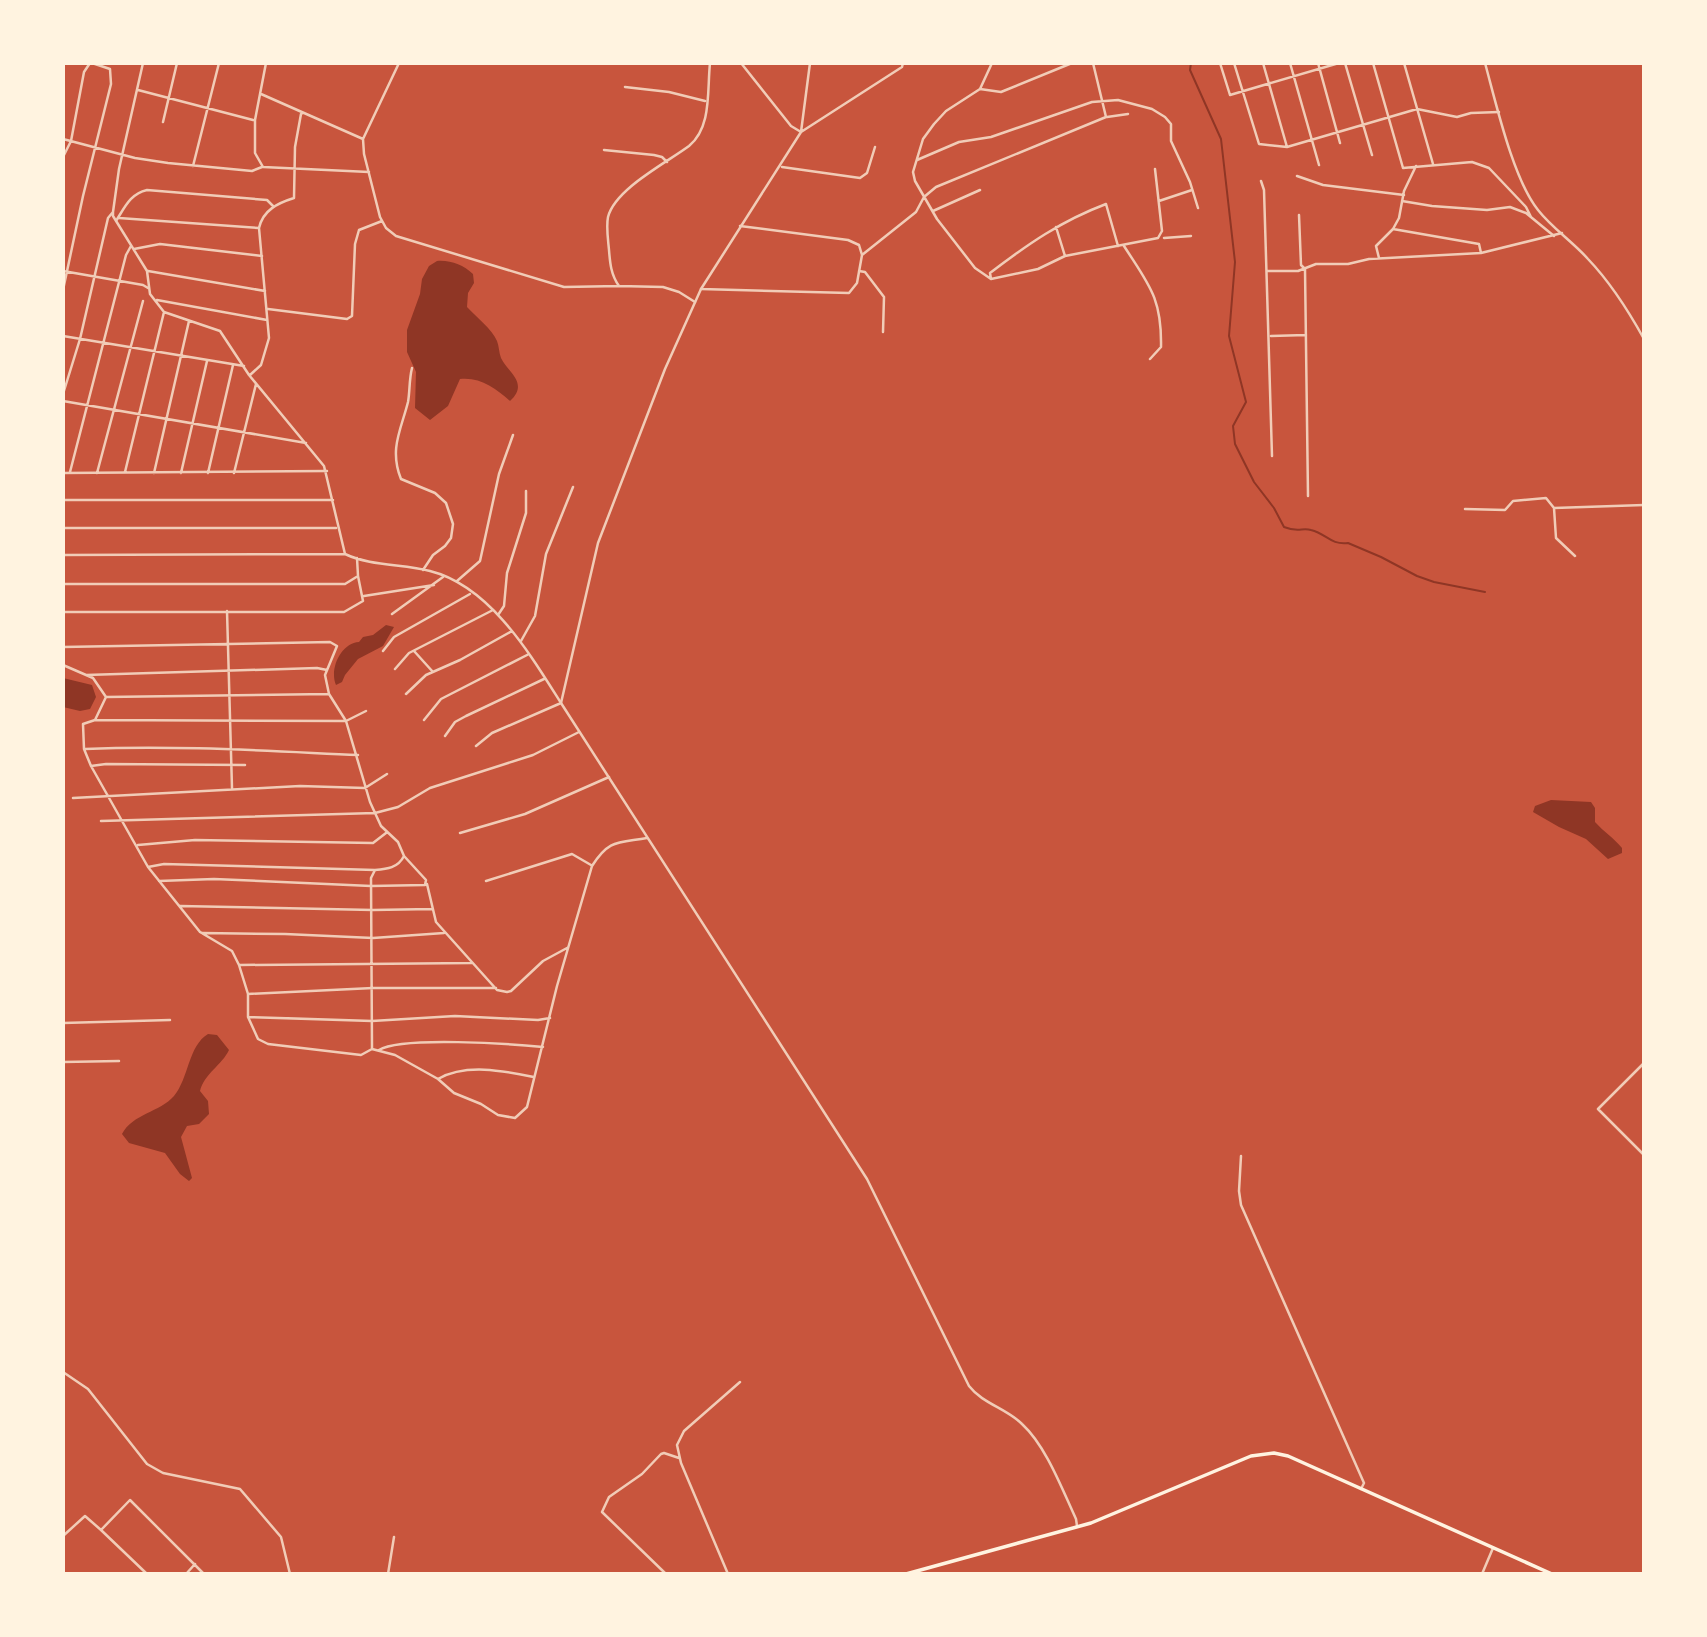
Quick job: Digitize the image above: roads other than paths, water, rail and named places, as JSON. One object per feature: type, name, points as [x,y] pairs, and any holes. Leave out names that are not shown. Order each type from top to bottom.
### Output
[{"type":"main road","points":[[906,1574],[1078,1527],[1264,1453],[1288,1456],[1552,1574]]},
{"type":"street","points":[[63,157],[71,141],[84,72],[91,63],[110,69]]},
{"type":"street","points":[[63,290],[65,271],[111,84],[110,69],[116,63]]},
{"type":"street","points":[[63,394],[80,339],[108,218],[113,212],[143,63]]},
{"type":"street","points":[[163,122],[177,63]]},
{"type":"street","points":[[193,166],[219,63]]},
{"type":"street","points":[[263,167],[255,153],[255,120],[265,63]]},
{"type":"street","points":[[399,63],[363,139],[369,172],[386,228],[396,236],[564,287],[663,287],[679,292],[695,302]]},
{"type":"street","points":[[619,286],[611,265],[608,230],[610,211],[621,194],[667,163],[699,136],[704,126],[710,63]]},
{"type":"street","points":[[741,63],[791,126],[801,132]]},
{"type":"street","points":[[561,703],[598,543],[664,369],[701,289],[801,132],[810,63]]},
{"type":"street","points":[[801,132],[902,67],[904,63]]},
{"type":"street","points":[[992,63],[980,89],[946,111],[923,139],[913,172],[915,181],[933,211],[975,268],[991,279],[1038,269],[1065,256],[1121,246],[1161,235],[1155,169]]},
{"type":"street","points":[[980,89],[1001,92],[1072,63]]},
{"type":"street","points":[[1093,63],[1105,117]]},
{"type":"street","points":[[1220,63],[1230,95],[1339,63]]},
{"type":"street","points":[[1234,63],[1259,144],[1287,147],[1417,108],[1457,117],[1471,113],[1499,112]]},
{"type":"street","points":[[1263,63],[1287,147]]},
{"type":"street","points":[[1290,63],[1319,165]]},
{"type":"street","points":[[1318,63],[1340,143]]},
{"type":"street","points":[[1345,63],[1372,155]]},
{"type":"street","points":[[1373,63],[1403,167],[1472,162],[1489,168],[1526,206],[1531,217]]},
{"type":"street","points":[[1404,63],[1433,166]]},
{"type":"street","points":[[1485,63],[1527,193],[1538,210],[1610,285],[1644,339]]},
{"type":"street","points":[[625,87],[669,92],[706,101]]},
{"type":"street","points":[[138,90],[255,120]]},
{"type":"street","points":[[261,94],[363,139]]},
{"type":"street","points":[[917,160],[959,142],[991,137],[1092,102],[1118,100],[1152,109],[1171,124],[1171,141],[1198,208]]},
{"type":"street","points":[[249,375],[261,365],[269,338],[259,228],[261,217],[273,207],[294,198],[295,147],[303,113]]},
{"type":"street","points":[[862,255],[916,212],[924,197],[936,187],[1105,117],[1128,114]]},
{"type":"street","points":[[63,139],[124,155],[193,166],[252,171],[263,167],[369,172]]},
{"type":"street","points":[[781,166],[860,178],[867,173],[875,147]]},
{"type":"street","points":[[604,150],[654,155],[662,157],[667,163]]},
{"type":"street","points":[[1379,258],[1376,246],[1393,229],[1399,218],[1402,201],[1416,166]]},
{"type":"street","points":[[1297,176],[1323,185],[1404,195]]},
{"type":"street","points":[[1261,181],[1264,190],[1268,271],[1272,456]]},
{"type":"street","points":[[118,219],[130,198],[147,190],[267,200],[273,207]]},
{"type":"street","points":[[933,211],[980,190]]},
{"type":"street","points":[[1159,201],[1192,190]]},
{"type":"street","points":[[1402,201],[1487,210],[1510,207],[1531,217],[1554,236]]},
{"type":"street","points":[[991,279],[990,273],[1030,243],[1071,217],[1106,204],[1121,246],[1154,292],[1158,306],[1161,346],[1150,359]]},
{"type":"street","points":[[113,212],[147,271],[148,288],[164,312],[220,331],[249,375],[327,471],[334,500],[332,507],[345,554]]},
{"type":"street","points":[[1299,215],[1301,265],[1304,269],[1308,496]]},
{"type":"street","points":[[118,219],[259,228]]},
{"type":"street","points":[[267,309],[347,319],[352,316],[355,244],[358,233],[359,230],[382,221]]},
{"type":"street","points":[[701,289],[849,293],[857,283],[862,255],[859,245],[848,240],[740,226]]},
{"type":"street","points":[[1056,227],[1065,256]]},
{"type":"street","points":[[1393,229],[1479,244],[1481,253]]},
{"type":"street","points":[[1268,271],[1304,269],[1316,264],[1348,264],[1379,258],[1481,253],[1562,233]]},
{"type":"street","points":[[1164,238],[1191,236]]},
{"type":"street","points":[[70,473],[126,255],[132,248],[160,244],[262,256]]},
{"type":"street","points":[[65,271],[148,288]]},
{"type":"street","points":[[147,271],[265,291]]},
{"type":"street","points":[[859,271],[865,272],[884,298],[883,332]]},
{"type":"street","points":[[155,300],[267,320]]},
{"type":"street","points":[[97,473],[143,301]]},
{"type":"street","points":[[125,473],[164,312]]},
{"type":"street","points":[[153,473],[189,321]]},
{"type":"street","points":[[1269,336],[1306,335]]},
{"type":"street","points":[[63,336],[244,366]]},
{"type":"street","points":[[181,473],[207,360]]},
{"type":"street","points":[[208,473],[233,365]]},
{"type":"street","points":[[412,368],[408,383],[409,398],[397,432],[396,467],[401,479],[435,493],[446,503],[453,524],[451,538],[433,555],[424,570]]},
{"type":"street","points":[[234,473],[257,383]]},
{"type":"street","points":[[63,401],[306,443]]},
{"type":"street","points":[[456,582],[480,561],[499,474],[513,435]]},
{"type":"street","points":[[63,473],[327,471]]},
{"type":"street","points":[[521,641],[535,616],[545,554],[573,487]]},
{"type":"street","points":[[498,615],[504,606],[507,573],[526,513],[526,491]]},
{"type":"street","points":[[1465,509],[1505,510],[1513,501],[1546,498],[1555,508],[1556,538],[1575,556]]},
{"type":"street","points":[[63,500],[334,500]]},
{"type":"street","points":[[1555,508],[1644,505]]},
{"type":"street","points":[[63,528],[337,528]]},
{"type":"street","points":[[63,555],[345,554],[444,576],[493,610],[521,641],[867,1179],[969,1386],[980,1398],[1018,1419],[1032,1435],[1078,1527]]},
{"type":"street","points":[[63,612],[344,611],[363,601],[357,558]]},
{"type":"street","points":[[63,584],[345,584],[358,576]]},
{"type":"street","points":[[392,614],[444,576]]},
{"type":"street","points":[[363,596],[434,585]]},
{"type":"street","points":[[383,651],[394,637],[471,593]]},
{"type":"street","points":[[394,669],[409,653],[493,610]]},
{"type":"street","points":[[227,611],[232,788]]},
{"type":"street","points":[[406,694],[426,675],[460,660],[512,631]]},
{"type":"street","points":[[63,647],[330,642],[337,646],[325,675],[328,694],[346,721],[358,755],[365,788],[381,827],[398,842],[404,856],[426,880],[436,922],[444,933],[502,992],[511,991],[543,961],[568,947]]},
{"type":"street","points":[[414,652],[433,671]]},
{"type":"street","points":[[424,720],[441,699],[529,654]]},
{"type":"street","points":[[63,665],[93,678],[106,697]]},
{"type":"street","points":[[86,675],[317,668],[327,670]]},
{"type":"street","points":[[445,736],[455,722],[545,678]]},
{"type":"street","points":[[106,697],[328,694]]},
{"type":"street","points":[[95,720],[106,697]]},
{"type":"street","points":[[475,746],[492,733],[561,703]]},
{"type":"street","points":[[366,711],[346,721],[95,720],[83,723],[84,749],[91,766],[138,845],[148,867],[200,932],[232,951],[248,994],[248,1017],[258,1039],[268,1044],[361,1055],[373,1049],[379,1050],[395,1055],[438,1079],[454,1094],[481,1104],[498,1115],[515,1118],[527,1107],[592,866],[601,852],[612,844],[648,838]]},
{"type":"street","points":[[101,821],[375,813],[398,807],[430,788],[533,755],[579,732]]},
{"type":"street","points":[[84,749],[124,747],[358,755]]},
{"type":"street","points":[[91,766],[245,765]]},
{"type":"street","points":[[73,797],[232,788],[365,788],[387,774]]},
{"type":"street","points":[[460,833],[525,814],[609,777]]},
{"type":"street","points":[[138,845],[195,840],[373,843],[387,832]]},
{"type":"street","points":[[486,881],[572,854],[592,866]]},
{"type":"street","points":[[148,867],[164,864],[375,870],[390,869],[400,863],[404,856]]},
{"type":"street","points":[[373,1049],[371,886],[375,870]]},
{"type":"street","points":[[159,881],[214,879],[419,887],[425,885],[426,880]]},
{"type":"street","points":[[179,906],[432,909]]},
{"type":"street","points":[[200,932],[373,938],[444,933]]},
{"type":"street","points":[[239,965],[472,963]]},
{"type":"street","points":[[248,994],[373,988],[496,988]]},
{"type":"street","points":[[248,1017],[372,1021],[455,1016],[538,1020],[550,1018]]},
{"type":"street","points":[[63,1023],[170,1020]]},
{"type":"street","points":[[379,1050],[406,1043],[543,1047]]},
{"type":"street","points":[[63,1062],[120,1061]]},
{"type":"street","points":[[1644,1063],[1598,1109],[1644,1154]]},
{"type":"street","points":[[438,1079],[450,1072],[468,1070],[502,1071],[535,1077]]},
{"type":"street","points":[[1241,1156],[1238,1191],[1241,1205],[1364,1483],[1361,1489]]},
{"type":"street","points":[[63,1372],[88,1389],[147,1464],[163,1473],[240,1489],[281,1537],[290,1574]]},
{"type":"street","points":[[728,1574],[679,1458],[677,1445],[684,1431],[740,1382]]},
{"type":"street","points":[[666,1574],[602,1512],[609,1497],[642,1474],[661,1454],[679,1458]]},
{"type":"street","points":[[101,1530],[130,1500],[204,1574]]},
{"type":"street","points":[[63,1536],[85,1516],[147,1574]]},
{"type":"street","points":[[387,1574],[394,1538]]},
{"type":"street","points":[[1482,1574],[1493,1548]]},
{"type":"street","points":[[186,1574],[195,1564]]},
{"type":"waterway","points":[[1191,63],[1190,70],[1221,139],[1235,262],[1229,336],[1246,402],[1233,426],[1235,444],[1254,482],[1274,508],[1284,527],[1311,530],[1333,541],[1348,543],[1434,582],[1485,592]]}]
